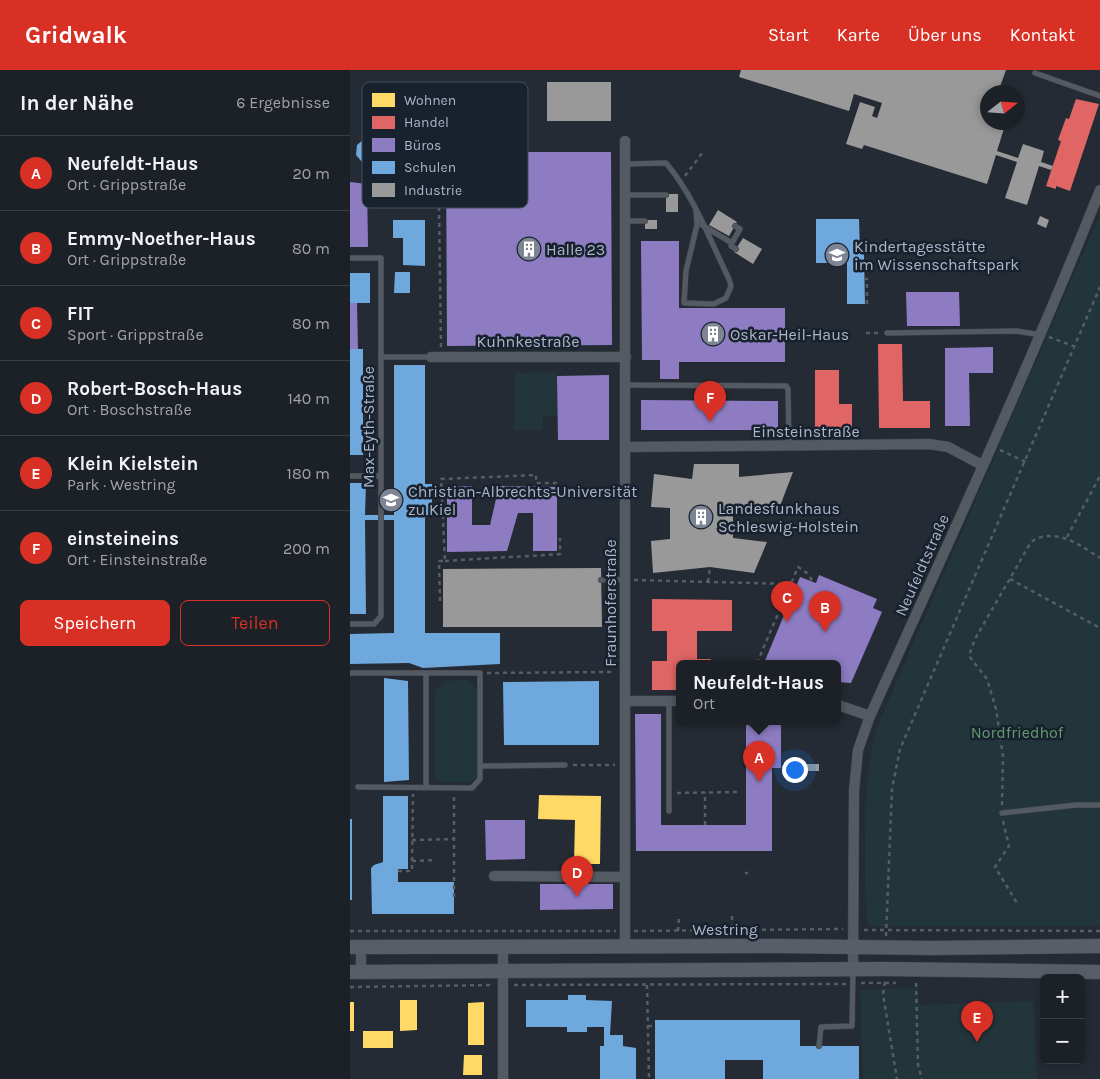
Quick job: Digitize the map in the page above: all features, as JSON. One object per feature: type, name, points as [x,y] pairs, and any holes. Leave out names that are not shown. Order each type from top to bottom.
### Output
[{"type":"main road","name":"Westring","points":[[356,946],[854,948],[1100,946]]},
{"type":"main road","points":[[356,972],[502,971],[853,976],[1100,972]]},
{"type":"street","name":"Fraunhoferstraße","points":[[625,141],[627,196],[625,946]]},
{"type":"street","name":"Neufeldtstraße","points":[[853,976],[854,791],[858,750],[870,716],[990,446],[1042,335],[1100,190]]},
{"type":"street","name":"Kuhnkestraße","points":[[436,357],[626,357]]},
{"type":"street","name":"Einsteinstraße","points":[[626,447],[928,444],[948,447],[982,465]]},
{"type":"street","points":[[625,701],[676,701]]},
{"type":"street","points":[[841,706],[870,716]]},
{"type":"street","points":[[494,876],[624,876]]},
{"type":"street","points":[[356,946],[356,972]]},
{"type":"street","points":[[502,946],[503,1079]]},
{"type":"lane","points":[[1035,73],[1100,96]]},
{"type":"lane","points":[[626,164],[666,163],[679,179],[696,212],[731,286],[730,293],[721,302],[684,303],[686,271],[697,225],[696,212]]},
{"type":"lane","points":[[627,196],[666,195]]},
{"type":"lane","points":[[627,221],[645,220]]},
{"type":"lane","points":[[702,225],[740,242]]},
{"type":"lane","points":[[735,226],[740,229],[731,246],[736,249]]},
{"type":"lane","points":[[731,232],[735,239]]},
{"type":"lane","name":"Max-Eyth-Straße","points":[[350,258],[381,258],[379,476],[381,616],[374,624],[350,624]]},
{"type":"lane","points":[[886,333],[1016,332],[1042,335]]},
{"type":"lane","points":[[380,357],[436,357]]},
{"type":"lane","points":[[626,385],[786,386],[788,389],[789,446]]},
{"type":"lane","points":[[350,476],[379,476]]},
{"type":"lane","points":[[601,580],[625,580]]},
{"type":"lane","points":[[350,673],[480,673],[480,779],[472,788],[358,787]]},
{"type":"lane","points":[[426,673],[426,788]]},
{"type":"lane","points":[[669,701],[669,811]]},
{"type":"lane","points":[[480,766],[565,765]]},
{"type":"lane","points":[[1002,813],[1076,805],[1100,805]]},
{"type":"lane","points":[[819,1046],[821,1027],[852,1026],[853,976]]},
{"type":"path","points":[[679,179],[687,176],[703,152]]},
{"type":"path","points":[[436,357],[437,208]]},
{"type":"path","points":[[864,279],[867,279],[867,307]]},
{"type":"path","points":[[887,932],[892,789],[900,749],[1076,347],[1100,287]]},
{"type":"path","points":[[866,333],[886,333]]},
{"type":"path","points":[[1042,335],[1076,347]]},
{"type":"path","points":[[990,446],[1026,462]]},
{"type":"path","points":[[445,561],[441,479],[536,475],[536,484],[557,483]]},
{"type":"path","points":[[1067,538],[1100,476]]},
{"type":"path","points":[[1017,903],[995,867],[1009,846],[1002,813],[1001,732],[987,680],[969,656],[975,640],[1031,542],[1039,536],[1067,538],[1100,558]]},
{"type":"path","points":[[440,600],[439,561],[560,554],[560,538]]},
{"type":"path","points":[[708,582],[710,567]]},
{"type":"path","points":[[758,660],[798,567],[814,583]]},
{"type":"path","points":[[1010,579],[1100,628]]},
{"type":"path","points":[[625,580],[790,584]]},
{"type":"path","points":[[480,673],[625,672]]},
{"type":"path","points":[[565,765],[624,765]]},
{"type":"path","points":[[398,871],[412,871],[412,788]]},
{"type":"path","points":[[454,788],[454,897]]},
{"type":"path","points":[[704,825],[705,792]]},
{"type":"path","points":[[669,793],[740,792]]},
{"type":"path","points":[[412,840],[455,839]]},
{"type":"path","points":[[412,861],[436,860]]},
{"type":"path","points":[[732,916],[732,930]]},
{"type":"path","points":[[678,931],[679,917]]},
{"type":"path","points":[[350,931],[854,929],[887,932],[1100,930]]},
{"type":"path","points":[[350,987],[647,985],[853,976],[885,976],[900,983]]},
{"type":"path","points":[[885,976],[883,994],[897,1079]]},
{"type":"path","points":[[908,983],[926,983]]},
{"type":"path","points":[[916,983],[918,1065],[922,1079]]},
{"type":"path","points":[[647,985],[650,1079]]},
{"type":"path","points":[[648,1026],[655,1026]]},
{"type":"green space","name":"Nordfriedhof","points":[[1100,214],[1100,926],[869,926],[865,890],[866,805],[870,758],[877,727]]},
{"type":"green space","points":[[557,372],[557,416],[543,416],[543,430],[514,430],[514,373]]},
{"type":"green space","points":[[469,680],[477,690],[477,779],[470,782],[438,782],[435,777],[435,691],[444,681]]},
{"type":"green space","points":[[918,988],[919,1005],[1034,1001],[1037,1079],[863,1079],[860,990]]},
{"type":"building: Wohnen","points":[[539,795],[601,796],[600,864],[574,864],[575,820],[538,819]]},
{"type":"building: Wohnen","points":[[400,1000],[417,1000],[417,1030],[400,1031]]},
{"type":"building: Wohnen","points":[[350,1002],[354,1002],[354,1031],[350,1031]]},
{"type":"building: Wohnen","points":[[484,1002],[484,1045],[468,1045],[468,1003]]},
{"type":"building: Wohnen","points":[[363,1031],[393,1031],[393,1048],[363,1048]]},
{"type":"building: Wohnen","points":[[464,1055],[482,1055],[482,1075],[463,1075]]},
{"type":"building: Handel","points":[[1076,99],[1099,104],[1070,191],[1056,186],[1056,189],[1046,186],[1061,141],[1058,140],[1066,118],[1069,119]]},
{"type":"building: Handel","points":[[878,344],[902,344],[903,401],[930,401],[930,428],[879,428]]},
{"type":"building: Handel","points":[[815,370],[839,370],[839,404],[852,404],[852,429],[815,429]]},
{"type":"building: Handel","points":[[652,599],[732,600],[732,631],[697,631],[697,659],[711,660],[676,660],[676,690],[652,690],[652,661],[667,661],[667,631],[652,631]]},
{"type":"building: Büros","name":"Halle 23","points":[[528,152],[611,152],[612,345],[447,346],[446,208],[528,208]]},
{"type":"building: Büros","points":[[350,182],[362,183],[362,208],[367,208],[368,247],[350,247]]},
{"type":"building: Büros","name":"Oskar-Heil-Haus","points":[[641,241],[679,241],[679,308],[785,308],[785,362],[679,362],[679,379],[660,379],[660,360],[642,360]]},
{"type":"building: Büros","points":[[906,292],[959,292],[960,326],[907,326]]},
{"type":"building: Büros","points":[[350,303],[357,303],[358,349],[350,349]]},
{"type":"building: Büros","points":[[993,347],[993,373],[969,373],[970,426],[945,426],[945,348]]},
{"type":"building: Büros","points":[[609,375],[609,440],[558,440],[557,376]]},
{"type":"building: Büros","points":[[641,400],[778,401],[778,430],[641,430]]},
{"type":"building: Büros","points":[[472,486],[472,525],[490,525],[499,486],[557,487],[557,551],[533,551],[533,513],[518,513],[507,551],[447,552],[447,487]]},
{"type":"building: Büros","points":[[819,575],[877,599],[873,608],[882,612],[851,683],[841,682],[841,660],[765,660],[800,577],[816,583]]},
{"type":"building: Büros","points":[[635,714],[661,714],[661,825],[746,825],[746,725],[781,725],[781,768],[772,768],[772,851],[636,851]]},
{"type":"building: Büros","points":[[485,820],[525,820],[525,859],[486,860]]},
{"type":"building: Büros","points":[[540,884],[613,884],[613,909],[540,910]]},
{"type":"building: Schulen","points":[[362,141],[362,162],[356,155],[357,145]]},
{"type":"building: Schulen","points":[[816,219],[859,219],[860,254],[864,254],[865,304],[847,304],[847,263],[816,263]]},
{"type":"building: Schulen","points":[[393,220],[425,220],[425,266],[403,265],[403,238],[393,238]]},
{"type":"building: Schulen","points":[[395,272],[410,272],[410,293],[394,293]]},
{"type":"building: Schulen","points":[[350,273],[370,273],[370,303],[350,303]]},
{"type":"building: Schulen","points":[[350,349],[363,349],[363,455],[350,455]]},
{"type":"building: Schulen","points":[[394,365],[425,365],[425,484],[432,484],[432,515],[425,515],[425,633],[500,633],[500,664],[423,668],[409,663],[350,664],[350,634],[394,633],[394,520],[365,520],[366,614],[350,614],[350,483],[366,483],[365,515],[394,515]]},
{"type":"building: Schulen","points":[[384,678],[408,681],[409,780],[384,782]]},
{"type":"building: Schulen","points":[[599,681],[599,745],[504,745],[503,682]]},
{"type":"building: Schulen","points":[[383,796],[408,796],[408,869],[398,869],[398,882],[454,882],[454,914],[372,914],[371,868],[383,862]]},
{"type":"building: Schulen","points":[[350,819],[352,819],[352,900],[350,900]]},
{"type":"building: Schulen","points":[[568,995],[586,995],[586,1000],[612,1001],[610,1035],[623,1035],[623,1046],[636,1048],[636,1079],[600,1079],[600,1046],[604,1046],[604,1027],[587,1027],[587,1032],[567,1032],[567,1027],[526,1027],[526,1000],[568,1000]]},
{"type":"building: Schulen","points":[[655,1020],[800,1020],[800,1046],[859,1046],[859,1079],[763,1079],[763,1060],[725,1060],[725,1079],[655,1079]]},
{"type":"building: Industrie","points":[[741,70],[1006,70],[1001,85],[980,85],[980,130],[1004,130],[997,151],[1018,158],[1023,144],[1044,151],[1041,162],[1053,166],[1051,170],[1039,166],[1027,205],[1005,198],[1017,162],[996,155],[987,184],[864,145],[862,149],[846,144],[860,102],[875,107],[872,116],[877,118],[882,103],[854,94],[849,111],[739,77]]},
{"type":"building: Industrie","points":[[547,82],[611,82],[611,121],[547,121]]},
{"type":"building: Industrie","points":[[666,194],[678,194],[678,212],[666,212]]},
{"type":"building: Industrie","points":[[718,210],[737,222],[729,236],[709,225]]},
{"type":"building: Industrie","points":[[1040,216],[1049,220],[1046,228],[1037,224]]},
{"type":"building: Industrie","points":[[645,220],[657,220],[657,229],[645,229]]},
{"type":"building: Industrie","points":[[743,238],[762,249],[753,264],[734,252]]},
{"type":"building: Industrie","name":"Landesfunkhaus Schleswig-Holstein","points":[[694,464],[739,464],[739,477],[793,472],[780,506],[733,511],[733,538],[767,542],[754,573],[710,567],[653,573],[651,541],[670,539],[670,508],[651,507],[654,474],[692,479]]},
{"type":"building: Industrie","points":[[601,568],[602,627],[443,627],[443,569]]},
{"type":"building: Industrie","points":[[806,764],[819,764],[819,771],[806,771]]},
{"type":"place","name":"Halle 23","points":[[529,249]]},
{"type":"place","name":"Kindertagesstätte im Wissenschaftspark","points":[[837,255]]},
{"type":"place","name":"Oskar-Heil-Haus","points":[[713,334]]},
{"type":"place","name":"einsteineins","points":[[710,422]]},
{"type":"place","name":"Christian-Albrechts-Universität zu Kiel","points":[[391,500]]},
{"type":"place","name":"Landesfunkhaus Schleswig-Holstein","points":[[701,517]]},
{"type":"place","name":"FIT","points":[[787,622]]},
{"type":"place","name":"Emmy-Noether-Haus","points":[[825,632]]},
{"type":"place","name":"Neufeldt-Haus","points":[[759,782]]},
{"type":"place","name":"Robert-Bosch-Haus","points":[[577,897]]},
{"type":"place","name":"Klein Kielstein","points":[[977,1042]]}]
